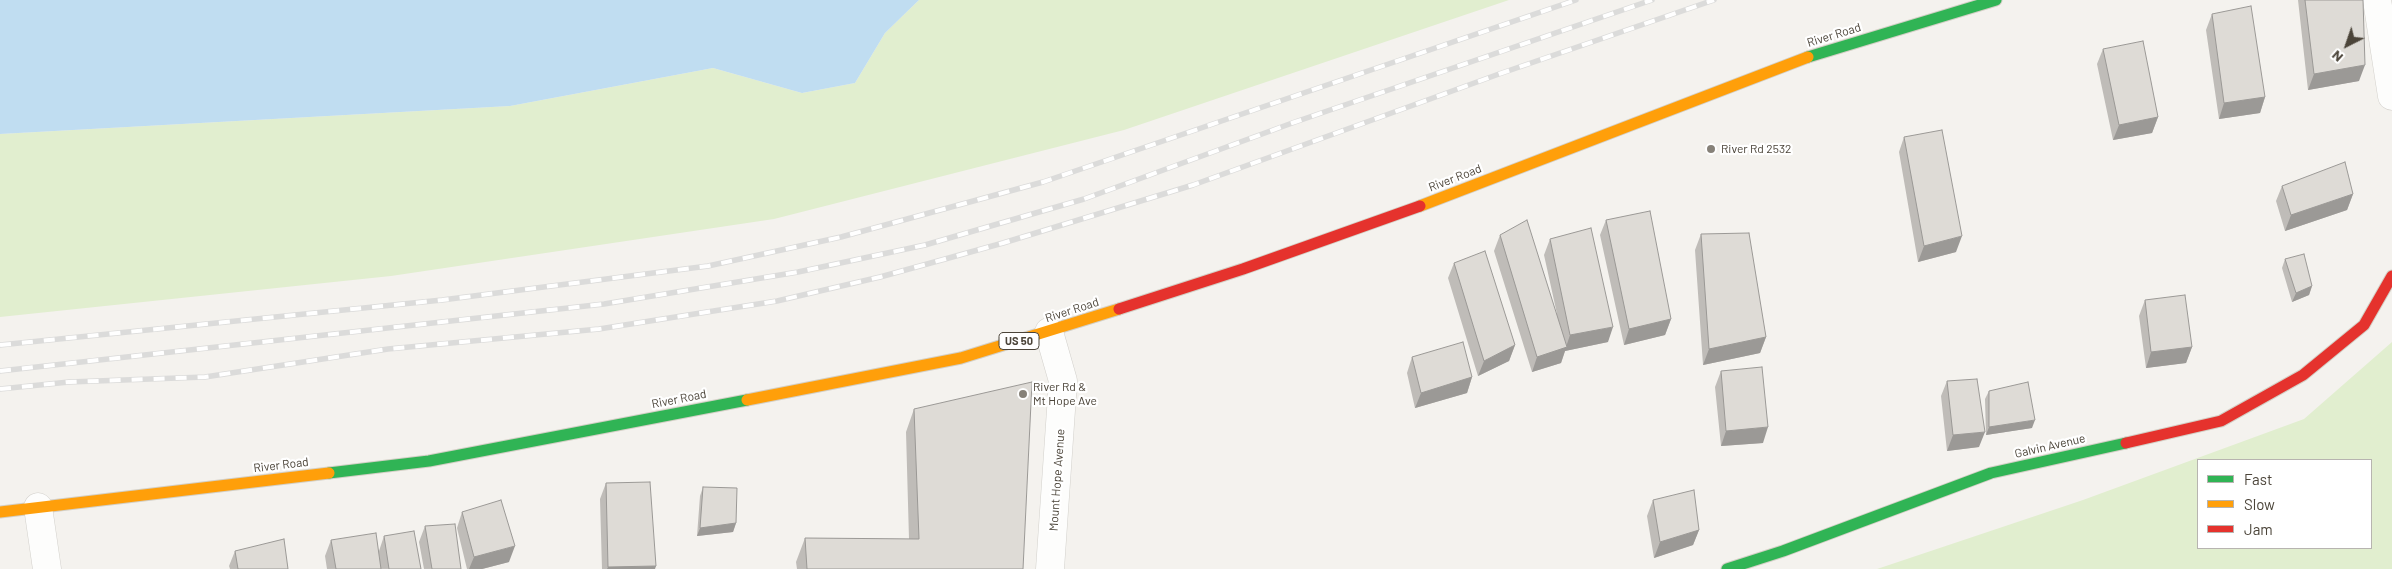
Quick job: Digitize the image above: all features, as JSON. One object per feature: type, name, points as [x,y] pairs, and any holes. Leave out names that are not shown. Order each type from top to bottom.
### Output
[{"type":"main road","name":"River Road","points":[[0,512],[429,461],[961,358],[1049,332],[1243,269],[1446,196],[1786,64],[1996,0]]},
{"type":"main road","name":"Galvin Avenue","points":[[1727,569],[1783,551],[1991,474],[2222,421],[2303,375],[2364,325],[2392,276]]},
{"type":"street","points":[[2377,0],[2392,96]]},
{"type":"street","name":"Mount Hope Avenue","points":[[1049,332],[1064,381],[1050,569]]},
{"type":"street","points":[[38,507],[47,569]]},
{"type":"green space","points":[[919,0],[1509,0],[1124,130],[774,219],[391,276],[0,317],[0,134],[510,106],[713,68],[802,93],[855,83],[885,33]]},
{"type":"green space","points":[[2392,342],[2392,569],[1877,569],[2083,500],[2304,419]]},
{"type":"water","points":[[0,0],[919,0],[885,33],[855,83],[802,93],[713,68],[510,106],[0,134]]},
{"type":"building","points":[[2305,0],[2363,0],[2365,65],[2314,74]]},
{"type":"building","points":[[2251,6],[2265,97],[2224,103],[2212,14]]},
{"type":"building","points":[[2143,41],[2158,117],[2119,125],[2103,49]]},
{"type":"building","points":[[1942,130],[1962,236],[1924,246],[1904,137]]},
{"type":"building","points":[[2345,162],[2353,194],[2291,215],[2282,186]]},
{"type":"building","points":[[1650,211],[1671,319],[1629,329],[1606,220]]},
{"type":"building","points":[[1527,220],[1567,347],[1537,357],[1500,235]]},
{"type":"building","points":[[1591,228],[1613,327],[1570,335],[1550,239]]},
{"type":"building","points":[[1749,233],[1766,337],[1709,349],[1701,234]]},
{"type":"building","points":[[1485,251],[1515,345],[1484,361],[1454,263]]},
{"type":"building","points":[[2304,254],[2312,286],[2296,293],[2285,259]]},
{"type":"building","points":[[2185,295],[2192,347],[2151,352],[2145,300]]},
{"type":"building","points":[[1463,342],[1472,377],[1421,393],[1412,357]]},
{"type":"building","points":[[1762,367],[1768,427],[1726,431],[1721,371]]},
{"type":"building","points":[[1977,379],[1985,432],[1953,435],[1947,381]]},
{"type":"building","points":[[1032,382],[1023,569],[807,569],[805,538],[919,539],[914,409]]},
{"type":"building","points":[[2028,382],[2035,420],[1989,427],[1989,391]]},
{"type":"building","points":[[650,482],[656,566],[608,567],[606,483]]},
{"type":"building","points":[[703,487],[737,488],[736,523],[700,528]]},
{"type":"building","points":[[1694,490],[1699,530],[1660,542],[1653,500]]},
{"type":"building","points":[[501,500],[515,546],[474,557],[462,512]]},
{"type":"building","points":[[455,524],[461,569],[432,569],[425,526]]},
{"type":"building","points":[[414,531],[421,569],[389,569],[384,536]]},
{"type":"building","points":[[376,533],[381,569],[336,569],[331,540]]},
{"type":"building","points":[[284,539],[288,569],[238,569],[235,551]]},
{"type":"railway","points":[[0,345],[442,300],[708,266],[841,237],[1043,182],[1576,0]]},
{"type":"railway","points":[[0,371],[604,304],[798,272],[925,245],[1084,199],[1295,122],[1652,0]]},
{"type":"railway","points":[[0,389],[69,382],[205,377],[388,349],[599,329],[777,301],[880,277],[1003,243],[1193,185],[1499,74],[1714,0]]},
{"type":"traffic: fast","points":[[1808,57],[1996,0]]},
{"type":"traffic: fast","points":[[329,473],[429,461],[747,400]]},
{"type":"traffic: fast","points":[[1727,569],[1783,551],[1991,473],[2126,443]]},
{"type":"traffic: slow","points":[[1420,206],[1808,57]]},
{"type":"traffic: slow","points":[[747,400],[961,358],[1119,309]]},
{"type":"traffic: slow","points":[[0,512],[329,473]]},
{"type":"traffic: jam","points":[[1119,309],[1243,269],[1420,206]]},
{"type":"traffic: jam","points":[[2126,443],[2221,421],[2303,375],[2364,325],[2392,276]]},
{"type":"place","name":"River Rd 2532","points":[[1711,149]]},
{"type":"place","name":"River Rd & Mt Hope Ave","points":[[1023,394]]}]
